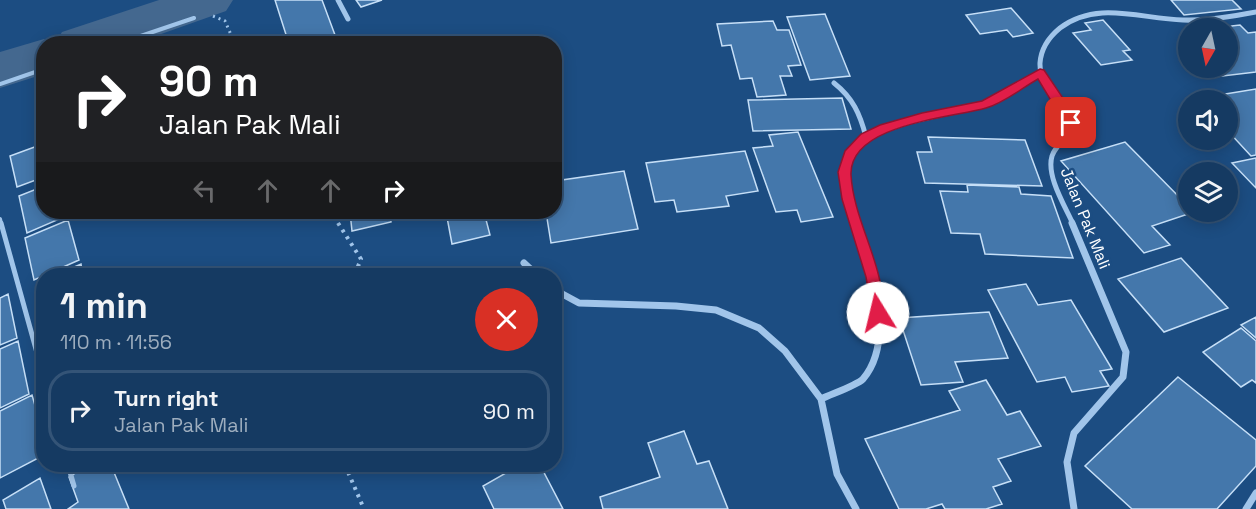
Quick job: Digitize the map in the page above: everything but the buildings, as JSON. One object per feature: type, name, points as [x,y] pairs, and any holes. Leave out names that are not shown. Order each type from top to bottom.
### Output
[{"type":"street","points":[[338,0],[348,19]]},
{"type":"street","points":[[821,399],[862,380],[879,349],[878,313],[873,277],[849,199],[845,172],[849,155],[866,137],[922,117],[985,104],[1040,73],[1041,51],[1048,40],[1061,26],[1085,15],[1110,11],[1192,20],[1256,12]]},
{"type":"street","name":"Jalan Pak Mali","points":[[1040,73],[1067,113],[1071,123],[1070,133],[1053,150],[1050,165],[1054,179],[1126,352],[1124,377],[1074,433],[1067,462],[1074,509]]},
{"type":"street","points":[[834,82],[847,92],[861,112],[866,137]]},
{"type":"street","points":[[524,263],[529,268]]},
{"type":"street","points":[[562,294],[579,303],[716,310],[759,328],[785,351],[821,399],[837,474],[856,509]]},
{"type":"street","points":[[1246,509],[1256,493]]},
{"type":"lane","points":[[141,36],[194,18]]},
{"type":"lane","points":[[0,84],[36,72]]},
{"type":"lane","points":[[0,219],[36,349]]},
{"type":"lane","points":[[70,472],[74,486]]},
{"type":"path","points":[[194,18],[214,16],[225,21],[232,36]]},
{"type":"path","points":[[338,219],[342,232],[352,243],[361,260],[358,268]]},
{"type":"path","points":[[348,472],[364,509]]},
{"type":"waterway","points":[[103,36],[209,0]]},
{"type":"waterway","points":[[0,70],[36,59]]},
{"type":"route","points":[[878,313],[873,277],[849,199],[845,172],[849,155],[866,137],[922,117],[985,104],[1040,73],[1067,113],[1071,123]]}]
